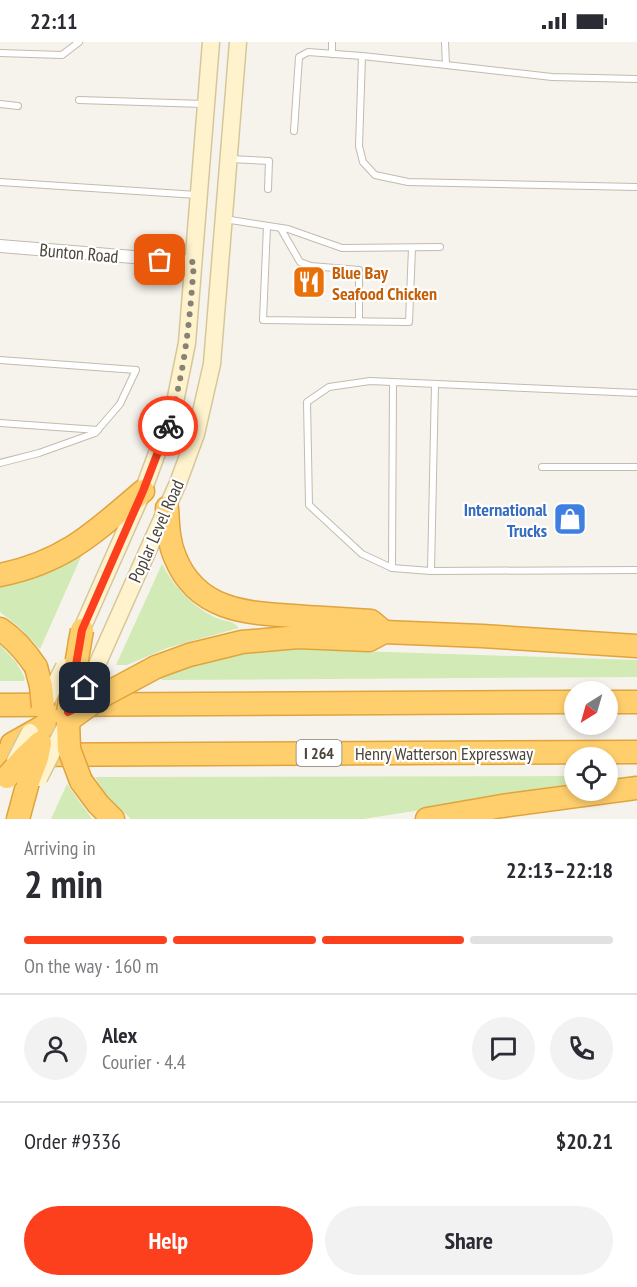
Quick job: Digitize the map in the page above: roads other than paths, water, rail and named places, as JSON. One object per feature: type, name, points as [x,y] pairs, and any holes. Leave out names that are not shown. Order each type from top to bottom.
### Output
[{"type":"highway","points":[[0,574],[34,567],[61,555],[92,534],[143,491]]},
{"type":"highway","points":[[167,508],[170,541],[178,564],[198,590],[219,604],[243,612],[371,621],[384,632]]},
{"type":"highway","points":[[0,628],[29,656],[36,667],[41,686],[37,758],[15,783],[19,819]]},
{"type":"highway","points":[[82,630],[69,717],[69,749],[81,781],[98,804],[113,819]]},
{"type":"highway","points":[[0,753],[39,727],[69,717],[156,667],[189,655],[242,642],[298,637],[369,640],[384,632],[637,646]]},
{"type":"highway","points":[[0,705],[564,702]]},
{"type":"highway","points":[[618,702],[637,702]]},
{"type":"highway","name":"Henry Watterson Expressway","points":[[0,753],[637,752]]},
{"type":"highway","points":[[427,819],[502,806],[637,788]]},
{"type":"main road","name":"Poplar Level Road","points":[[39,727],[143,491],[171,417],[187,343],[211,42]]},
{"type":"main road","name":"Poplar Level Road","points":[[15,783],[69,717],[96,667],[167,508],[196,434],[212,364],[238,42]]},
{"type":"street","name":"Bunton Road","points":[[0,246],[194,262]]},
{"type":"lane","points":[[0,52],[62,55],[79,42]]},
{"type":"lane","points":[[332,42],[332,54]]},
{"type":"lane","points":[[445,42],[446,65]]},
{"type":"lane","points":[[294,131],[299,57],[308,52],[552,76],[637,80]]},
{"type":"lane","points":[[362,56],[359,146],[363,162],[375,175],[408,182],[637,187]]},
{"type":"lane","points":[[79,100],[205,104]]},
{"type":"lane","points":[[0,105],[18,106]]},
{"type":"lane","points":[[228,159],[269,160],[268,189]]},
{"type":"lane","points":[[0,182],[199,195]]},
{"type":"lane","points":[[223,219],[281,229],[342,248],[440,247]]},
{"type":"lane","points":[[267,226],[263,320],[409,322],[412,248]]},
{"type":"lane","points":[[281,229],[300,262],[311,266],[359,270],[358,321]]},
{"type":"lane","points":[[0,360],[136,370],[120,404],[95,433],[0,463]]},
{"type":"lane","points":[[637,393],[370,381],[329,387],[307,402],[309,505],[362,554],[392,568],[430,571],[637,570]]},
{"type":"lane","points":[[392,568],[393,382]]},
{"type":"lane","points":[[430,571],[435,384]]},
{"type":"lane","points":[[0,423],[98,430]]},
{"type":"lane","points":[[542,467],[637,467]]},
{"type":"place","name":"Blue Bay Seafood Chicken","points":[[309,282]]},
{"type":"place","name":"International Trucks","points":[[570,519]]}]
